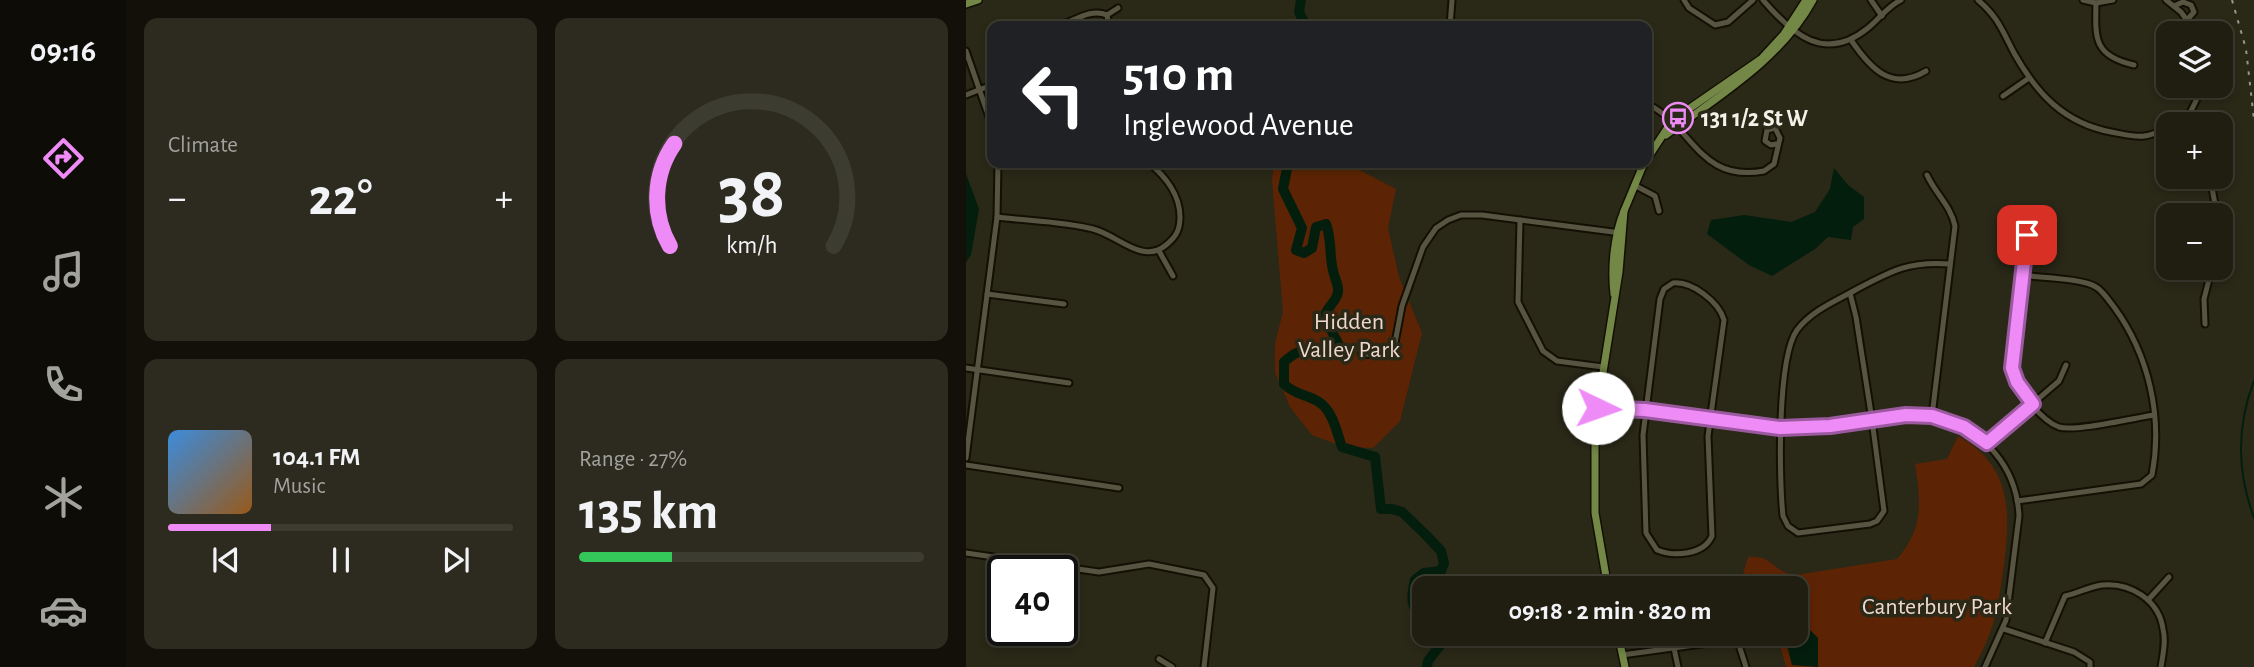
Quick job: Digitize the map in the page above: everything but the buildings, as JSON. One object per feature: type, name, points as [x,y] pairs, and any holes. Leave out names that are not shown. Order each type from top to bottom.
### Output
[{"type":"main road","points":[[966,4],[978,0]]},
{"type":"main road","points":[[1792,28],[1806,0]]},
{"type":"main road","points":[[1652,152],[1675,124],[1754,71],[1813,0]]},
{"type":"main road","points":[[1606,576],[1595,513],[1594,475],[1599,404],[1619,272],[1620,233],[1624,211],[1642,168]]},
{"type":"main road","points":[[1620,646],[1625,667]]},
{"type":"street","points":[[1450,21],[1452,0]]},
{"type":"street","points":[[1684,0],[1689,8],[1715,25],[1728,22],[1754,0]]},
{"type":"street","points":[[1763,0],[1792,28],[1816,43],[1835,46],[1851,40],[1897,1]]},
{"type":"street","points":[[1871,0],[1882,16]]},
{"type":"street","points":[[1978,0],[1996,16],[2029,78],[2048,102],[2068,117],[2090,128],[2146,138],[2156,133]]},
{"type":"street","points":[[2083,0],[2096,3],[2113,0]]},
{"type":"street","points":[[2166,0],[2187,20],[2194,12],[2191,5],[2183,2],[2174,6]]},
{"type":"street","points":[[2096,3],[2095,32],[2101,48],[2111,58],[2134,65]]},
{"type":"street","points":[[1107,15],[1118,9]]},
{"type":"street","points":[[1070,21],[1099,11],[1107,15],[1109,21]]},
{"type":"street","points":[[1851,40],[1869,65],[1884,75],[1904,80],[1913,79],[1926,71]]},
{"type":"street","points":[[966,51],[987,109]]},
{"type":"street","points":[[2003,96],[2029,78]]},
{"type":"street","points":[[966,95],[987,87]]},
{"type":"street","points":[[1652,108],[1675,124],[1704,157],[1726,169],[1763,172],[1774,163],[1776,144]]},
{"type":"street","points":[[966,457],[997,217],[998,168]]},
{"type":"street","points":[[997,217],[1093,229],[1137,252],[1159,251],[1179,230],[1177,200],[1167,179],[1155,168]]},
{"type":"street","points":[[1927,175],[1935,194],[1953,218],[1932,416]]},
{"type":"street","points":[[1634,185],[1655,196],[1659,211]]},
{"type":"street","points":[[1361,354],[1382,355],[1394,348],[1408,285],[1423,247],[1436,228],[1455,217],[1469,214],[1620,233]]},
{"type":"street","points":[[2037,218],[2027,235],[2022,275],[2012,368],[2017,382],[2046,418],[2064,428],[2154,415]]},
{"type":"street","points":[[1520,220],[1518,302],[1543,351],[1557,361],[1603,368]]},
{"type":"street","points":[[1159,251],[1172,276]]},
{"type":"street","points":[[1850,293],[1885,505],[1877,521],[1860,526],[1807,534],[1792,531],[1783,516],[1780,428],[1788,351],[1799,328],[1813,314],[1850,293],[1902,266],[1922,262],[1950,264]]},
{"type":"street","points":[[2017,501],[2141,484],[2152,475],[2156,452],[2154,415],[2142,358],[2128,328],[2096,287],[2022,275]]},
{"type":"street","points":[[2205,324],[2204,299],[2209,280]]},
{"type":"street","points":[[1679,283],[1690,286],[1719,310],[1724,320],[1707,436],[1712,536],[1704,547],[1671,553],[1657,550],[1646,533],[1645,410],[1661,294],[1669,286],[1679,283]]},
{"type":"street","points":[[987,294],[1064,304]]},
{"type":"street","points":[[1987,443],[2059,382],[2066,365]]},
{"type":"street","points":[[966,368],[1069,383]]},
{"type":"street","points":[[1599,404],[1780,428],[1811,428],[1906,415],[1932,416],[1964,427],[1987,443],[2008,473],[2017,501],[2016,544],[2004,629],[1985,667]]},
{"type":"street","points":[[966,465],[1119,488]]},
{"type":"street","points":[[966,553],[1099,572],[1149,564],[1199,573],[1210,580],[1213,593],[1204,667]]},
{"type":"street","points":[[2148,600],[2169,578]]},
{"type":"street","points":[[2045,643],[2065,596],[2095,587],[2115,585],[2132,589],[2148,600],[2163,624],[2161,667]]},
{"type":"street","points":[[2004,629],[2074,652],[2090,665]]},
{"type":"street","points":[[1622,656],[1726,640],[1736,642],[1746,667]]},
{"type":"street","points":[[1674,649],[1678,667]]},
{"type":"street","points":[[1159,659],[1172,667]]},
{"type":"green space","name":"Hidden Valley Park","points":[[1273,168],[1356,168],[1396,189],[1388,228],[1399,277],[1422,333],[1400,421],[1373,448],[1344,447],[1312,435],[1290,407],[1275,372],[1275,343],[1283,312],[1272,180]]},
{"type":"green space","name":"Canterbury Park","points":[[1958,436],[1975,448],[1989,461],[1998,475],[2006,508],[2006,544],[1998,605],[1992,628],[1974,667],[1786,667],[1780,646],[1808,646],[1808,576],[1742,576],[1748,557],[1769,561],[1782,571],[1796,575],[1897,559],[1906,548],[1916,525],[1919,491],[1915,464],[1947,459]]},
{"type":"shaded area","points":[[1834,168],[1848,185],[1864,197],[1864,219],[1853,227],[1851,240],[1828,237],[1815,249],[1772,276],[1749,265],[1707,234],[1711,220],[1744,215],[1791,222],[1815,212],[1830,189]]},
{"type":"shaded area","points":[[966,174],[979,209],[971,255],[966,262]]},
{"type":"shaded area","points":[[1808,628],[1818,638],[1818,667],[1792,665],[1787,646],[1808,646]]},
{"type":"waterway","points":[[1301,0],[1299,12],[1304,21]]},
{"type":"waterway","points":[[1287,168],[1283,189],[1302,228],[1296,250],[1304,253],[1312,248],[1316,227],[1326,224],[1328,230],[1338,292],[1324,317],[1338,343],[1336,351],[1330,353],[1308,350],[1293,355],[1284,362],[1284,384],[1324,406],[1334,423],[1342,447],[1375,457],[1381,509],[1402,512],[1441,551],[1444,563],[1441,571],[1420,576]]},
{"type":"waterway","points":[[2254,381],[2244,415],[2241,450],[2244,484],[2254,518]]},
{"type":"waterway","points":[[1427,667],[1428,661],[1439,646]]},
{"type":"railway","points":[[2232,0],[2246,49],[2254,120]]},
{"type":"place","name":"131 1/2 St W","points":[[1678,118]]},
{"type":"route","points":[[1598,408],[1645,410],[1780,428],[1811,428],[1922,415],[1955,422],[1987,443],[2033,404],[2020,388],[2012,368],[2027,235]]}]
